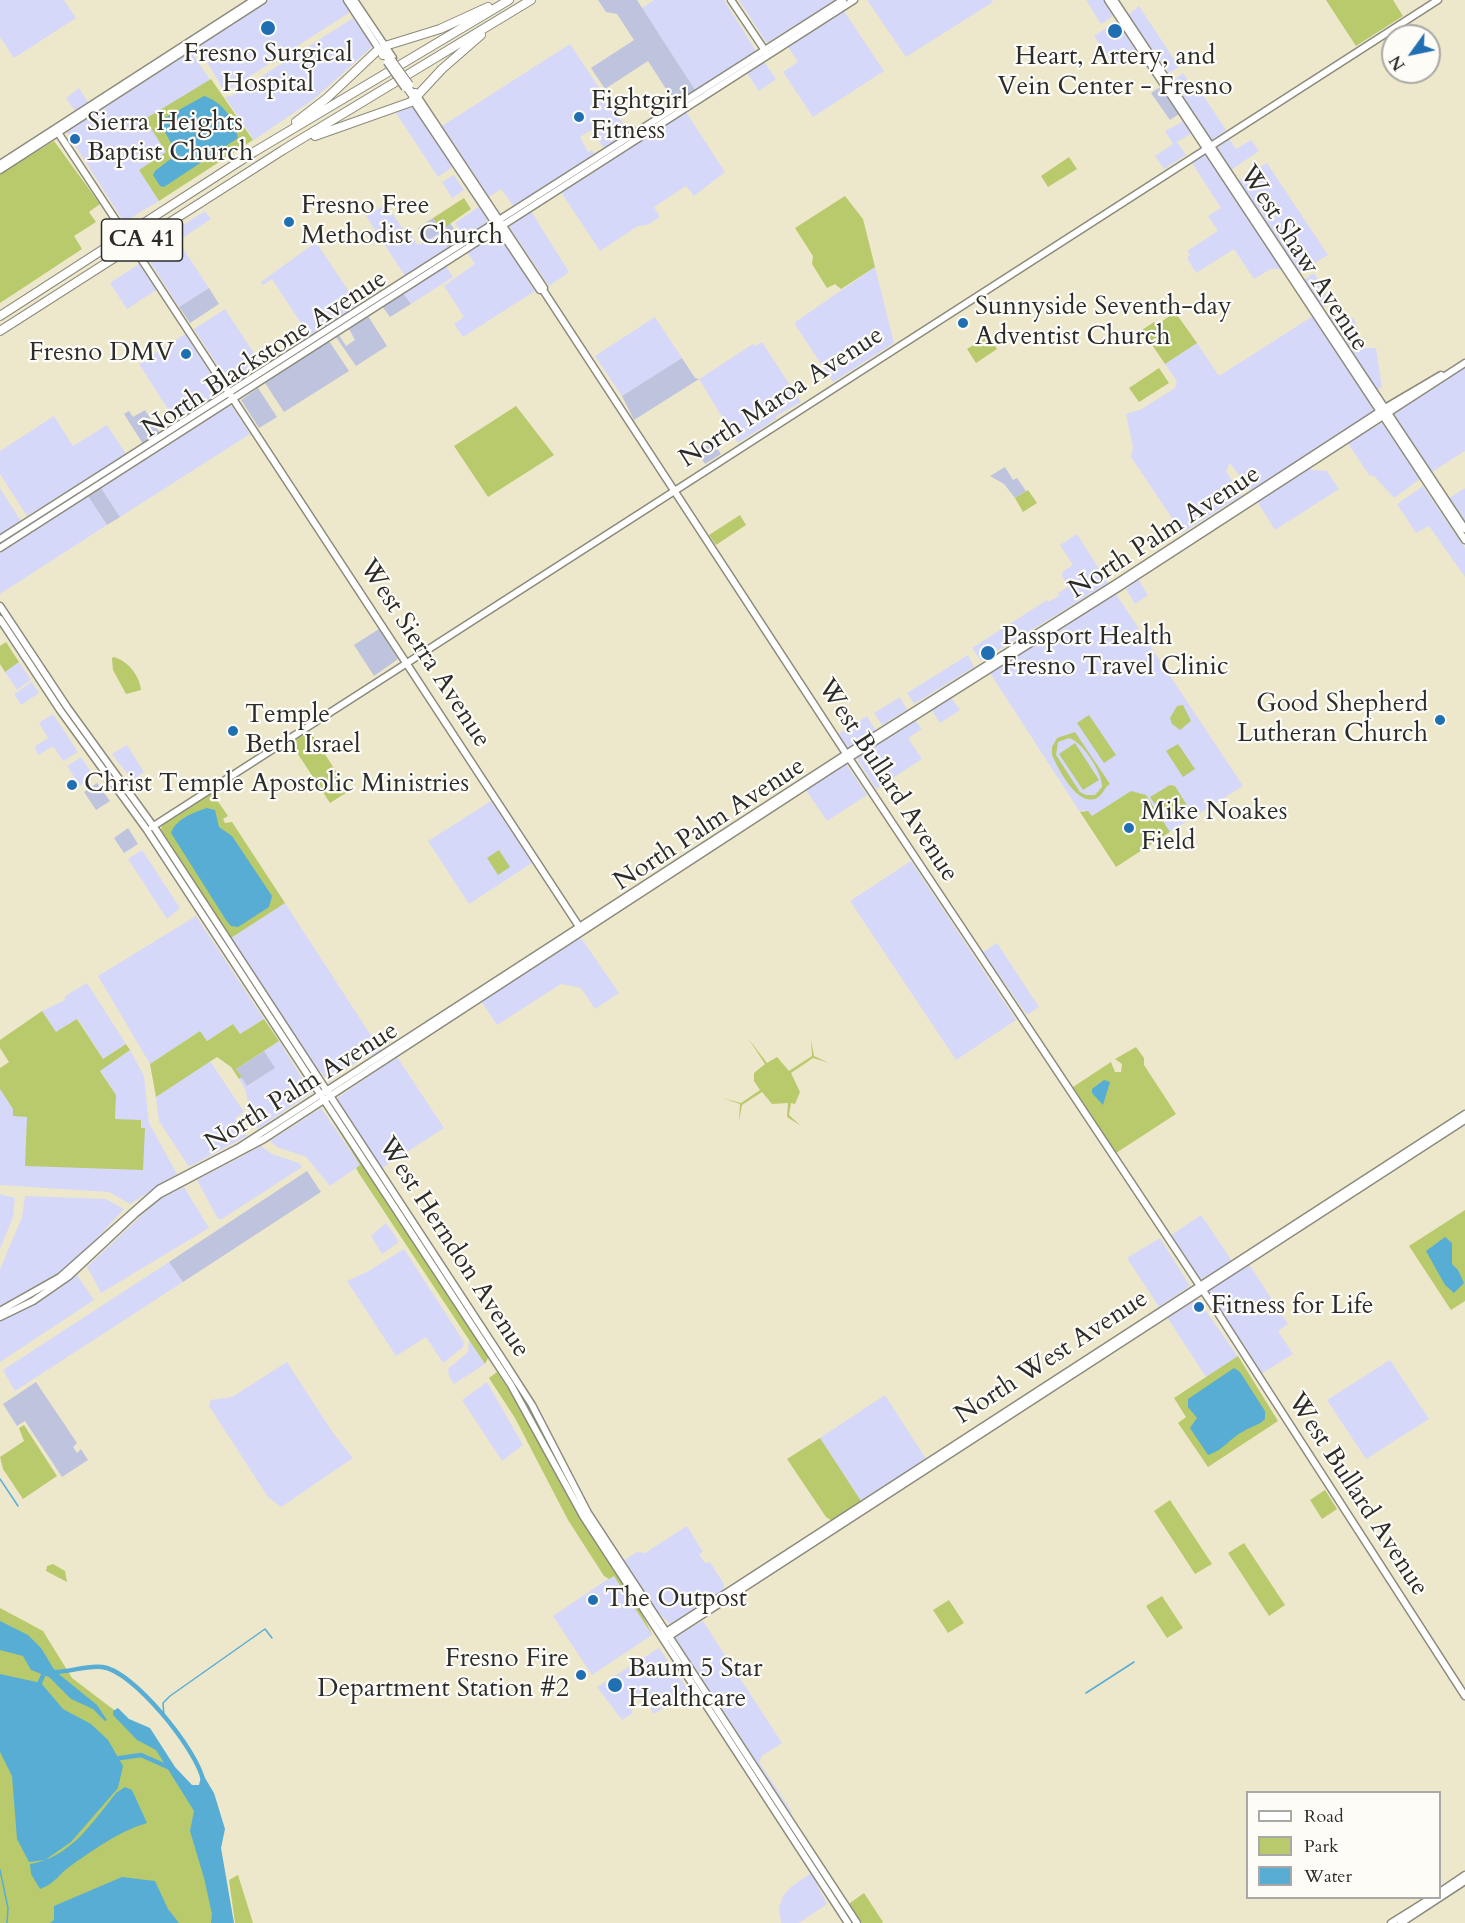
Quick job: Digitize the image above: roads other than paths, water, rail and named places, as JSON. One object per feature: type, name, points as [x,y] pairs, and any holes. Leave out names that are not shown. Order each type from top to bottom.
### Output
[{"type":"highway","points":[[254,152],[386,55],[503,0]]},
{"type":"highway","name":"CA 41","points":[[0,316],[254,152],[509,0]]},
{"type":"highway","name":"CA 41","points":[[0,331],[283,150],[531,0]]},
{"type":"highway","points":[[283,150],[412,91],[514,11]]},
{"type":"highway","points":[[386,55],[412,91]]},
{"type":"main road","points":[[0,170],[124,84],[254,0]]},
{"type":"main road","points":[[0,164],[101,105],[261,0]]},
{"type":"main road","points":[[347,0],[386,55]]},
{"type":"main road","points":[[354,0],[386,55]]},
{"type":"main road","points":[[731,0],[766,53]]},
{"type":"main road","points":[[826,18],[829,12],[845,0]]},
{"type":"main road","name":"North Blackstone Avenue","points":[[28,526],[49,509],[165,439],[845,0]]},
{"type":"main road","name":"North Blackstone Avenue","points":[[0,539],[28,526],[147,454],[177,427],[354,321],[385,294],[528,210],[579,170],[854,0]]},
{"type":"main road","name":"West Shaw Avenue","points":[[1108,0],[1350,355],[1417,468],[1446,500],[1465,529]]},
{"type":"main road","name":"West Shaw Avenue","points":[[1114,0],[1329,335],[1429,479],[1465,540]]},
{"type":"main road","name":"North Maroa Avenue","points":[[150,828],[1438,0]]},
{"type":"main road","points":[[101,105],[124,84]]},
{"type":"main road","points":[[412,91],[499,225]]},
{"type":"main road","name":"West Sierra Avenue","points":[[57,131],[581,929]]},
{"type":"main road","name":"West Bullard Avenue","points":[[499,225],[519,259],[543,291],[1200,1289],[1205,1302],[1216,1314],[1465,1696]]},
{"type":"main road","name":"West Bullard Avenue","points":[[499,225],[538,278],[544,288],[543,291]]},
{"type":"main road","points":[[519,259],[538,278]]},
{"type":"main road","points":[[1329,335],[1350,355]]},
{"type":"main road","name":"North Palm Avenue","points":[[0,1314],[24,1306],[59,1284],[160,1194],[237,1155],[259,1138],[524,963],[796,793],[847,756],[1246,497],[1465,363]]},
{"type":"main road","name":"North Palm Avenue","points":[[1042,631],[1264,493],[1384,412]]},
{"type":"main road","points":[[1264,493],[1291,473],[1293,468]]},
{"type":"main road","points":[[0,548],[28,526]]},
{"type":"main road","name":"West Herndon Avenue","points":[[0,606],[150,828],[324,1095],[523,1390],[582,1503],[664,1636],[848,1923]]},
{"type":"main road","name":"West Herndon Avenue","points":[[0,619],[65,718],[150,828]]},
{"type":"main road","name":"North Palm Avenue","points":[[0,1314],[76,1264],[131,1211],[159,1189],[263,1136],[287,1115],[391,1055],[816,773],[847,756]]},
{"type":"main road","points":[[796,793],[816,773]]},
{"type":"main road","points":[[495,988],[524,963]]},
{"type":"main road","points":[[391,1055],[423,1029]]},
{"type":"main road","name":"North West Avenue","points":[[664,1636],[712,1602],[723,1598],[1200,1289],[1296,1223],[1465,1114]]},
{"type":"main road","name":"North West Avenue","points":[[664,1636],[709,1611],[743,1582],[1200,1289],[1260,1254],[1465,1120]]},
{"type":"main road","points":[[109,1240],[131,1211]]},
{"type":"main road","points":[[1260,1254],[1261,1249],[1296,1223]]},
{"type":"main road","points":[[696,1619],[712,1602]]},
{"type":"main road","name":"West Herndon Avenue","points":[[664,1636],[857,1923]]},
{"type":"main road","points":[[1441,1894],[1464,1878]]},
{"type":"main road","points":[[1391,1923],[1429,1899]]},
{"type":"main road","points":[[1401,1923],[1434,1899]]},
{"type":"water","points":[[204,96],[217,102],[227,112],[238,138],[164,187],[160,186],[153,175],[155,171],[177,154],[159,121]]},
{"type":"water","points":[[207,808],[215,810],[219,827],[232,836],[272,896],[269,907],[238,927],[231,926],[226,920],[171,833],[181,820]]},
{"type":"water","points":[[1104,1080],[1110,1082],[1103,1105],[1092,1093],[1092,1089]]},
{"type":"water","points":[[1445,1237],[1452,1243],[1452,1264],[1458,1270],[1464,1283],[1454,1293],[1445,1285],[1426,1251]]},
{"type":"water","points":[[1234,1368],[1240,1372],[1265,1411],[1265,1419],[1208,1455],[1190,1428],[1197,1418],[1188,1407],[1188,1399]]},
{"type":"water","points":[[0,1621],[28,1635],[41,1648],[55,1671],[97,1705],[107,1720],[105,1721],[93,1709],[71,1699],[49,1677],[31,1670],[23,1656],[0,1650]]},
{"type":"water","points":[[0,1674],[41,1683],[63,1709],[91,1724],[108,1740],[123,1766],[118,1788],[71,1842],[45,1860],[29,1862],[17,1839],[12,1776],[0,1752]]},
{"type":"water","points":[[118,1708],[129,1719],[150,1728],[175,1767],[192,1785],[199,1785],[202,1773],[214,1793],[225,1829],[221,1848],[234,1923],[211,1923],[212,1914],[204,1878],[190,1831],[194,1811],[156,1750],[137,1740],[113,1715],[113,1711]]},
{"type":"water","points":[[125,1787],[132,1790],[147,1823],[106,1842],[40,1889],[31,1874],[30,1864],[57,1854],[69,1846],[89,1827],[116,1793]]},
{"type":"water","points":[[122,1877],[155,1881],[168,1909],[179,1923],[50,1923],[54,1920],[54,1906]]},
{"type":"waterway","points":[[0,1479],[18,1506]]},
{"type":"waterway","points":[[164,1717],[163,1703],[170,1696],[265,1629],[272,1638]]},
{"type":"waterway","points":[[1086,1693],[1134,1662]]},
{"type":"waterway","points":[[51,1672],[89,1667],[102,1667],[115,1671],[146,1696],[162,1713],[189,1750],[203,1780]]},
{"type":"waterway","points":[[38,1687],[45,1671]]},
{"type":"waterway","points":[[113,1759],[141,1755],[168,1767]]},
{"type":"waterway","points":[[0,1870],[8,1908],[7,1923]]},
{"type":"place","name":"Fresno Surgical Hospital","points":[[268,28]]},
{"type":"place","name":"Heart, Artery, and Vein Center - Fresno","points":[[1115,31]]},
{"type":"place","name":"Fightgirl Fitness","points":[[579,117]]},
{"type":"place","name":"Sierra Heights Baptist Church","points":[[75,139]]},
{"type":"place","name":"Fresno Free Methodist Church","points":[[289,222]]},
{"type":"place","name":"Sunnyside Seventh-day Adventist Church","points":[[963,323]]},
{"type":"place","name":"Fresno DMV","points":[[186,354]]},
{"type":"place","name":"Passport Health Fresno Travel Clinic","points":[[988,653]]},
{"type":"place","name":"Good Shepherd Lutheran Church","points":[[1440,720]]},
{"type":"place","name":"Temple Beth Israel","points":[[233,731]]},
{"type":"place","name":"Christ Temple Apostolic Ministries","points":[[72,785]]},
{"type":"place","name":"Mike Noakes Field","points":[[1129,828]]},
{"type":"place","name":"Fitness for Life","points":[[1199,1307]]},
{"type":"place","name":"The Outpost","points":[[593,1600]]},
{"type":"place","name":"Fresno Fire Department Station #2","points":[[581,1675]]},
{"type":"place","name":"Baum 5 Star Healthcare","points":[[615,1685]]}]
